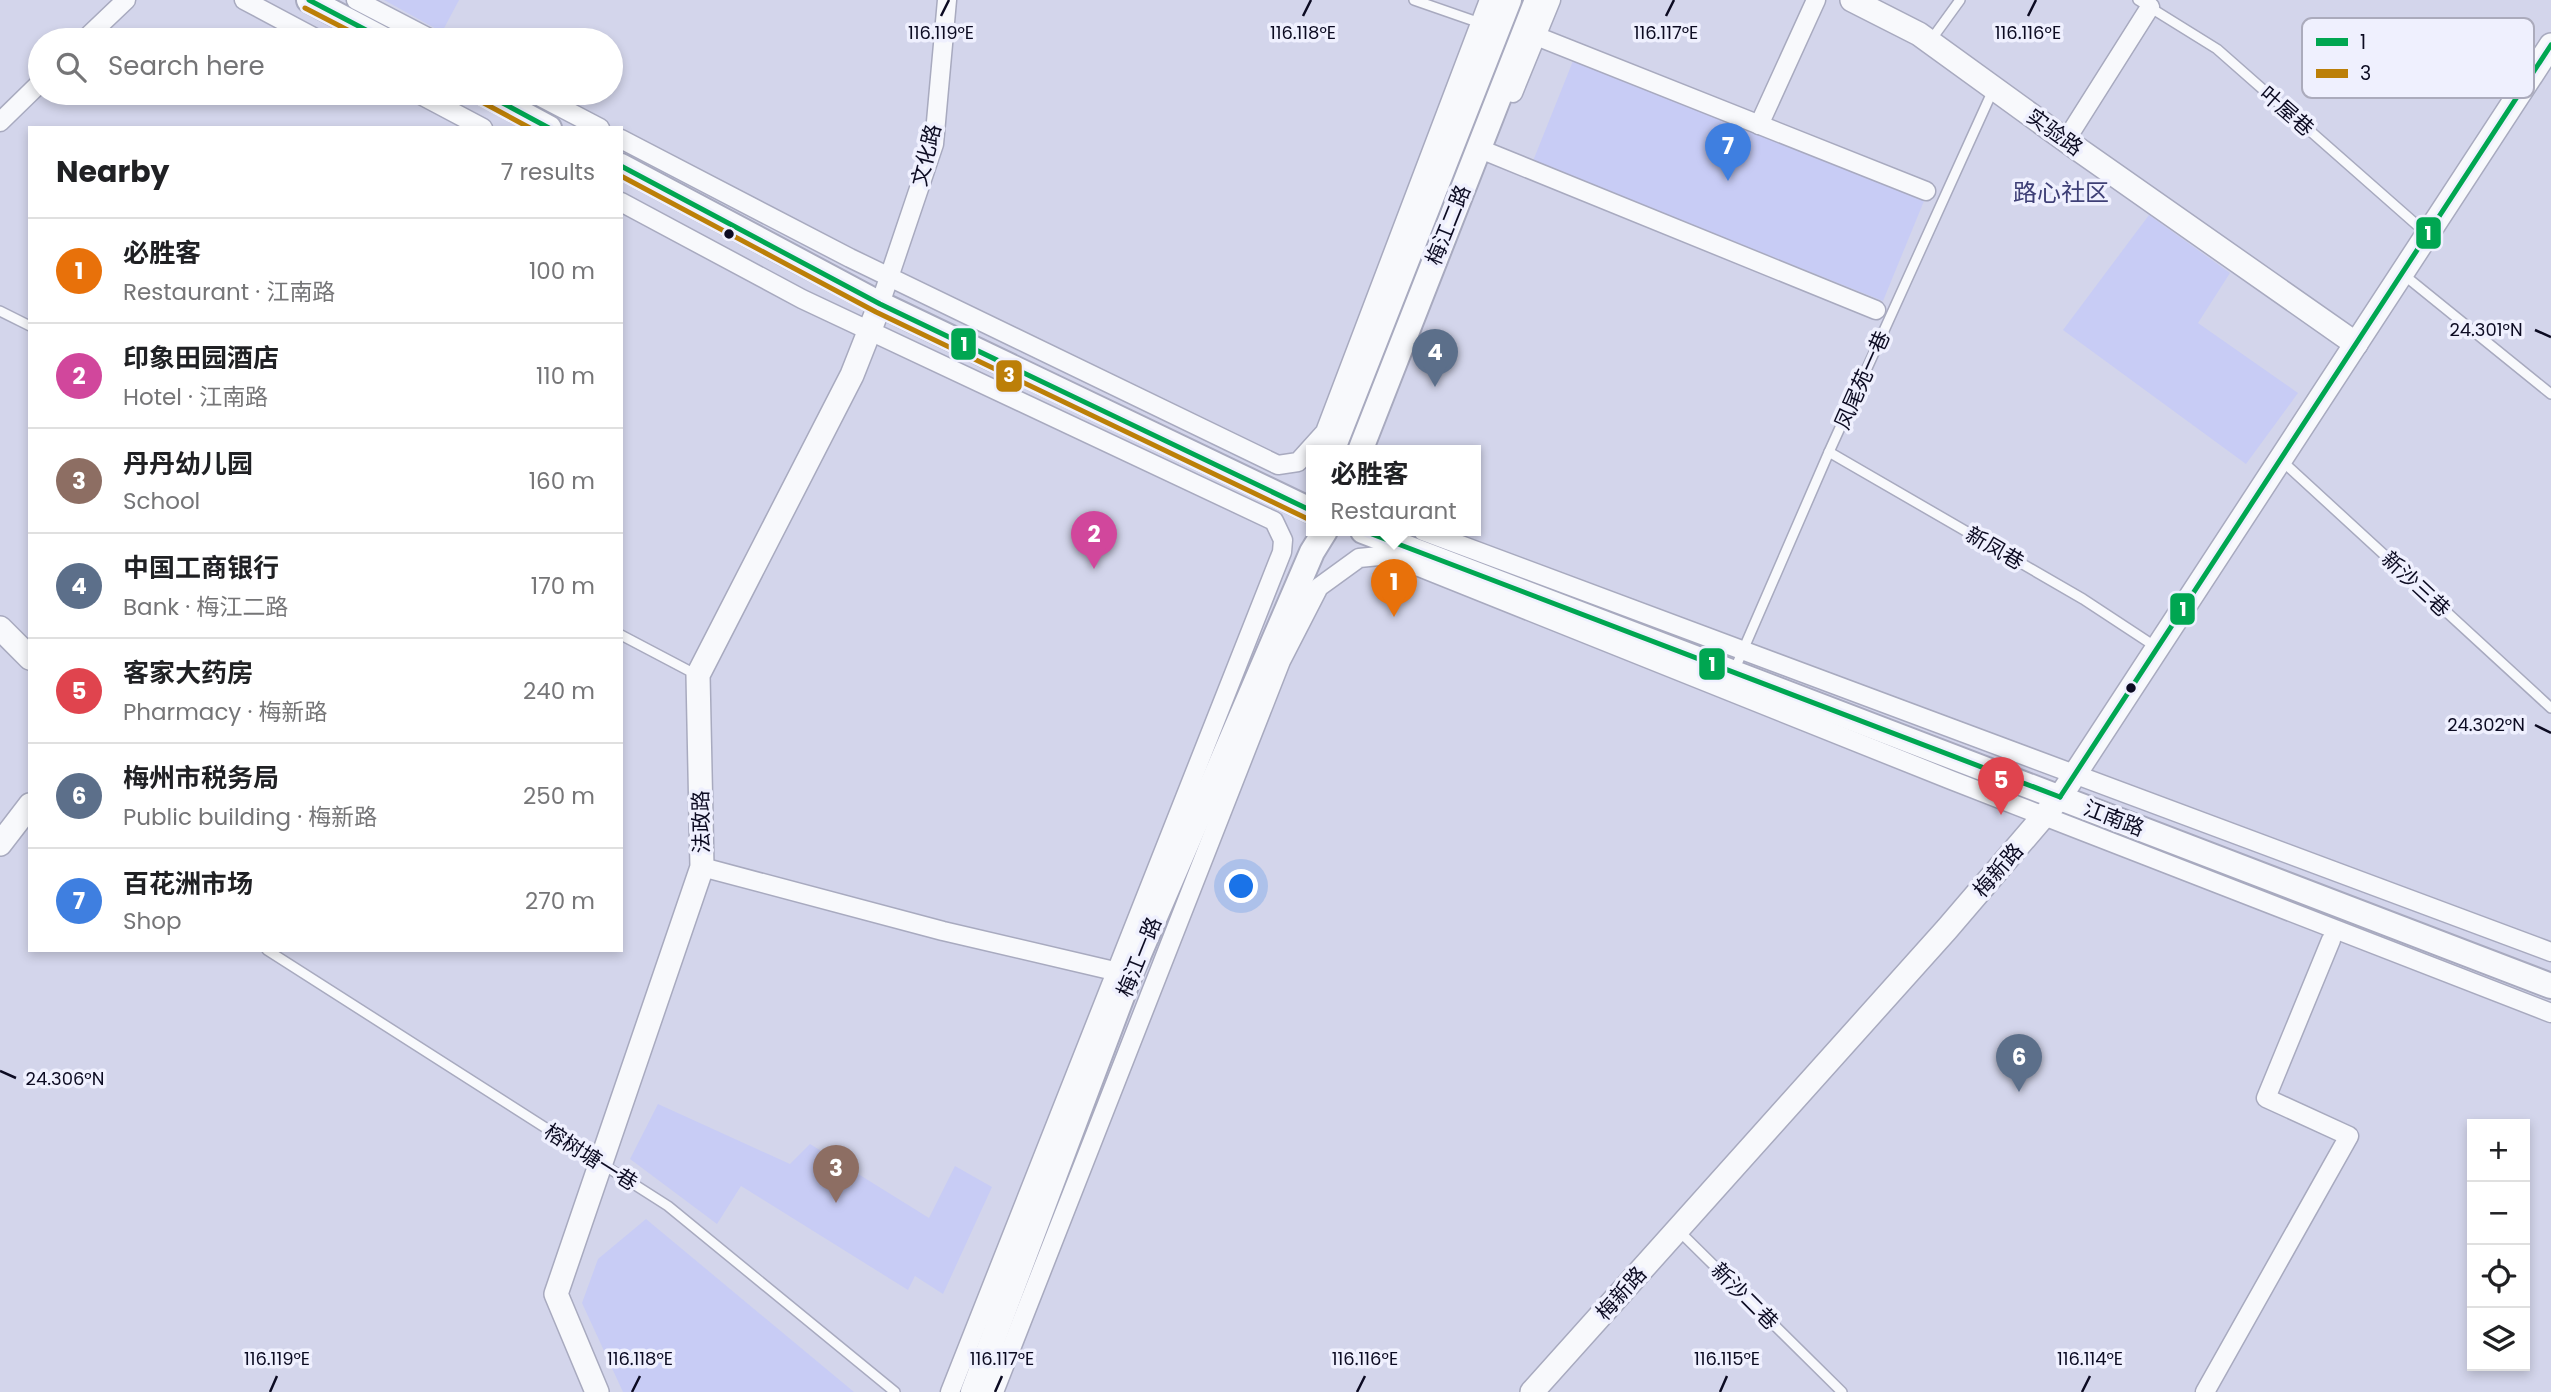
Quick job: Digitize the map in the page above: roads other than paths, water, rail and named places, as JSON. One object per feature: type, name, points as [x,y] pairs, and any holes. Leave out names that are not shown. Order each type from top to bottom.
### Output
[{"type":"main road","points":[[309,0],[362,28]]},
{"type":"main road","name":"梅江二路","points":[[1334,445],[1489,27],[1509,0]]},
{"type":"main road","name":"梅江二路","points":[[1362,445],[1537,0]]},
{"type":"main road","points":[[506,105],[545,126]]},
{"type":"main road","points":[[623,167],[880,304],[1306,505]]},
{"type":"main road","name":"梅江一路","points":[[973,1392],[1123,973],[1312,552],[1322,536]]},
{"type":"main road","name":"江南路","points":[[1376,536],[2551,986]]},
{"type":"street","points":[[97,28],[126,0]]},
{"type":"street","points":[[244,0],[296,28]]},
{"type":"street","points":[[356,0],[410,28]]},
{"type":"street","name":"文化路","points":[[880,304],[934,144],[947,0]]},
{"type":"street","points":[[1313,445],[1325,432],[1489,27],[1489,0]]},
{"type":"street","points":[[1372,445],[1551,0]]},
{"type":"street","points":[[1759,125],[1816,0]]},
{"type":"street","name":"实验路","points":[[1852,0],[1919,34],[2356,344]]},
{"type":"street","points":[[2066,140],[2144,4]]},
{"type":"street","points":[[1531,34],[1926,191]]},
{"type":"street","name":"梅新路","points":[[2534,71],[2551,45]]},
{"type":"street","points":[[0,122],[28,95]]},
{"type":"street","name":"梅新路","points":[[1532,1392],[1947,929],[2060,797],[2516,98]]},
{"type":"street","points":[[440,105],[479,126]]},
{"type":"street","points":[[556,105],[596,126]]},
{"type":"street","points":[[623,140],[889,277],[1278,465],[1298,462],[1306,453]]},
{"type":"street","points":[[1485,151],[1876,310]]},
{"type":"street","points":[[623,203],[803,299],[1274,521],[1283,540],[1282,552],[1123,973],[950,1392]]},
{"type":"street","name":"法政路","points":[[597,1392],[555,1294],[702,867],[698,675],[852,375],[880,304]]},
{"type":"street","points":[[1436,536],[2551,953]]},
{"type":"street","points":[[994,1392],[1281,661],[1319,587],[1359,558],[1389,555],[1951,780],[2551,1013]]},
{"type":"street","points":[[0,628],[28,656]]},
{"type":"street","points":[[0,844],[28,808]]},
{"type":"street","points":[[702,867],[943,931],[1123,973]]},
{"type":"street","points":[[2205,1392],[2349,1136],[2266,1098],[2331,940]]},
{"type":"lane","points":[[1414,0],[1489,27]]},
{"type":"lane","points":[[1930,42],[1960,0]]},
{"type":"lane","name":"叶屋巷","points":[[2144,4],[2217,49],[2427,235]]},
{"type":"lane","name":"凤尾苑一巷","points":[[1733,673],[1829,452],[1994,88]]},
{"type":"lane","points":[[2402,273],[2551,394]]},
{"type":"lane","points":[[0,311],[28,326]]},
{"type":"lane","name":"新凤巷","points":[[1829,452],[2083,599],[2158,648]]},
{"type":"lane","name":"新沙三巷","points":[[2281,460],[2551,708]]},
{"type":"lane","points":[[623,636],[698,675]]},
{"type":"lane","name":"榕树塘一巷","points":[[270,952],[668,1206],[895,1392]]},
{"type":"lane","name":"新沙二巷","points":[[1678,1229],[1842,1392]]},
{"type":"place","name":"百花洲市场","points":[[1728,181]]},
{"type":"place","name":"中国工商银行","points":[[1435,387]]},
{"type":"place","name":"印象田园酒店","points":[[1094,569]]},
{"type":"place","name":"必胜客","points":[[1394,617]]},
{"type":"place","name":"客家大药房","points":[[2001,815]]},
{"type":"place","name":"梅州市税务局","points":[[2019,1092]]},
{"type":"place","name":"丹丹幼儿园","points":[[836,1203]]},
{"type":"district","name":"路心社区","points":[[2061,192]]}]
